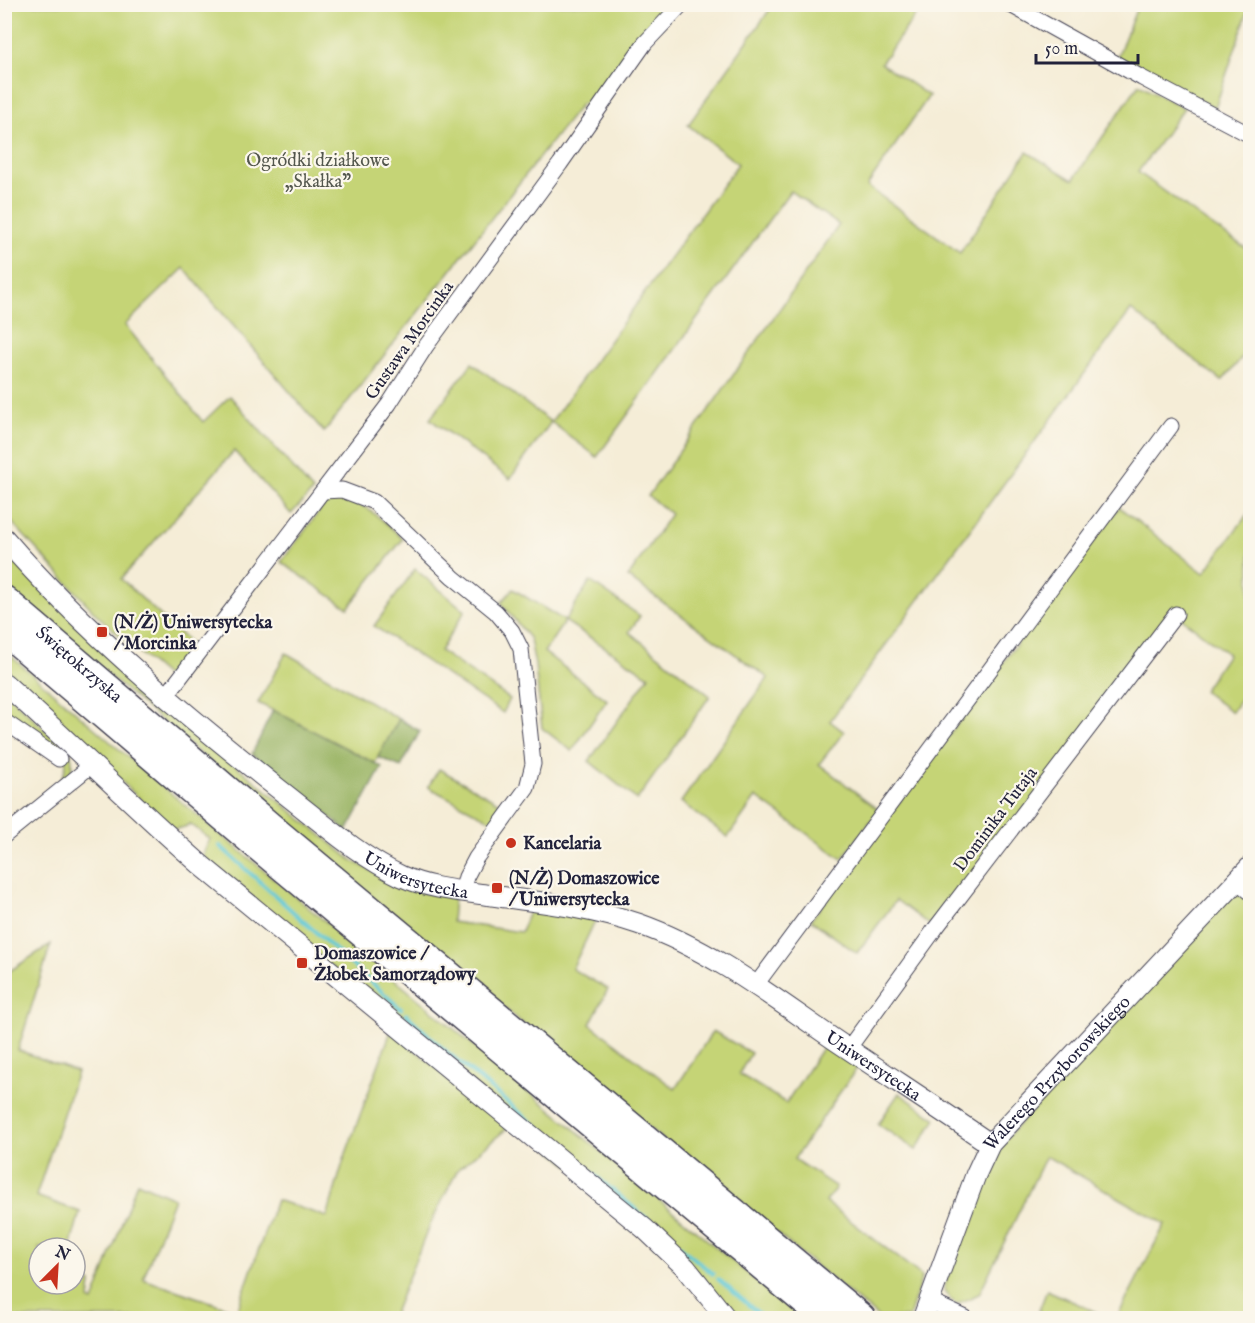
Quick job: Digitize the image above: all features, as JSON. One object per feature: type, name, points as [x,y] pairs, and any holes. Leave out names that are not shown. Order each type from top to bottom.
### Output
[{"type":"highway","name":"Świętokrzyska","points":[[4,600],[148,737]]},
{"type":"highway","name":"Świętokrzyska","points":[[4,630],[148,737]]},
{"type":"highway","points":[[148,737],[825,1318]]},
{"type":"highway","points":[[148,737],[861,1318]]},
{"type":"street","name":"Gustawa Morcinka","points":[[166,696],[389,404],[426,346],[560,164],[645,43],[682,4]]},
{"type":"street","points":[[1009,4],[1251,135]]},
{"type":"street","points":[[755,986],[1171,426]]},
{"type":"street","points":[[323,491],[342,490],[374,502],[453,577],[496,612],[512,631],[521,649],[533,764],[527,788],[476,858],[466,877],[462,892]]},
{"type":"street","name":"Uniwersytecka","points":[[4,538],[54,592],[110,647],[239,757],[368,857],[405,878],[462,892],[575,908],[638,924],[698,950],[990,1144]]},
{"type":"street","name":"Dominika Tutaja","points":[[848,1049],[935,929],[1176,614]]},
{"type":"street","points":[[4,683],[201,865],[645,1229],[686,1268],[726,1318]]},
{"type":"street","points":[[4,721],[59,759]]},
{"type":"street","points":[[4,836],[93,764]]},
{"type":"street","name":"Walerego Przyborowskiego","points":[[926,1310],[976,1174],[990,1144],[1244,887],[1251,867]]},
{"type":"street","points":[[926,1310],[966,1318]]},
{"type":"green space","name":"Ogródki działkowe „Skałka”","points":[[5,5],[673,5],[638,44],[592,106],[582,103],[324,432],[184,268],[125,325],[203,422],[230,396],[313,491],[291,514],[234,451],[121,579],[194,649],[170,680],[98,616],[5,515]]},
{"type":"green space","points":[[773,5],[923,5],[881,63],[929,96],[867,186],[960,253],[1027,152],[1073,180],[1139,84],[1184,108],[1138,172],[1250,251],[1250,358],[1245,354],[1222,381],[1131,310],[830,721],[844,732],[819,764],[879,810],[842,859],[756,797],[728,837],[681,802],[768,678],[628,577],[671,514],[648,496],[839,225],[790,191],[597,457],[551,422],[738,164],[688,125]]},
{"type":"green space","points":[[1138,5],[1250,5],[1215,108],[1116,60]]},
{"type":"green space","points":[[472,363],[551,422],[510,479],[430,419]]},
{"type":"green space","points":[[330,497],[353,502],[371,511],[403,539],[348,608],[281,562]]},
{"type":"green space","points":[[1119,507],[1204,573],[1250,511],[1250,685],[1232,712],[1203,691],[1228,654],[1176,614],[935,929],[896,900],[857,953],[811,920]]},
{"type":"green space","points":[[4,548],[154,699],[353,861],[398,885],[426,893],[454,897],[452,922],[521,932],[531,907],[596,919],[572,969],[608,989],[590,1024],[675,1089],[713,1031],[751,1053],[739,1074],[786,1103],[826,1042],[859,1065],[794,1159],[836,1187],[826,1202],[922,1276],[909,1318],[879,1318],[319,855],[5,587]]},
{"type":"green space","points":[[415,569],[465,611],[440,651],[510,699],[503,713],[374,626]]},
{"type":"green space","points":[[590,581],[640,616],[629,632],[710,696],[637,800],[589,761],[649,676],[565,621]]},
{"type":"green space","points":[[513,589],[565,621],[544,652],[607,700],[572,751],[542,728],[530,639],[501,603]]},
{"type":"green space","points":[[5,651],[136,764],[801,1318],[733,1318],[697,1273],[203,859],[210,839],[190,824],[172,830],[5,673]]},
{"type":"green space","points":[[286,653],[399,719],[375,763],[258,703]]},
{"type":"green space","points":[[5,692],[70,753],[71,769],[62,783],[66,766],[62,755],[5,713]]},
{"type":"green space","points":[[273,710],[382,767],[347,831],[252,754]]},
{"type":"green space","points":[[399,719],[420,731],[401,767],[378,757]]},
{"type":"green space","points":[[439,769],[505,806],[494,822],[428,787]]},
{"type":"green space","points":[[1236,890],[1250,902],[1250,1304],[1244,1318],[1117,1318],[1165,1224],[1046,1156],[979,1294],[957,1304],[944,1290],[947,1277],[996,1152],[1009,1135]]},
{"type":"green space","points":[[51,944],[18,1050],[77,1072],[36,1196],[80,1212],[73,1236],[27,1236],[27,1296],[87,1296],[87,1280],[91,1283],[89,1300],[93,1302],[137,1182],[174,1198],[143,1279],[237,1311],[276,1200],[327,1217],[344,1159],[391,1031],[510,1126],[458,1169],[428,1229],[392,1318],[5,1318],[5,974]]},
{"type":"green space","points":[[899,1093],[936,1119],[916,1150],[878,1124]]},
{"type":"green space","points":[[1047,1290],[1109,1318],[1036,1318]]},
{"type":"waterway","points":[[220,846],[401,1009]]},
{"type":"waterway","points":[[406,1014],[440,1046],[713,1274]]},
{"type":"waterway","points":[[718,1279],[764,1318]]},
{"type":"place","name":"(N/Ż) Uniwersytecka / Morcinka","points":[[102,632]]},
{"type":"place","name":"Kancelaria","points":[[511,843]]},
{"type":"place","name":"(N/Ż) Domaszowice / Uniwersytecka","points":[[497,888]]},
{"type":"place","name":"Domaszowice / Żłobek Samorządowy","points":[[302,963]]}]
